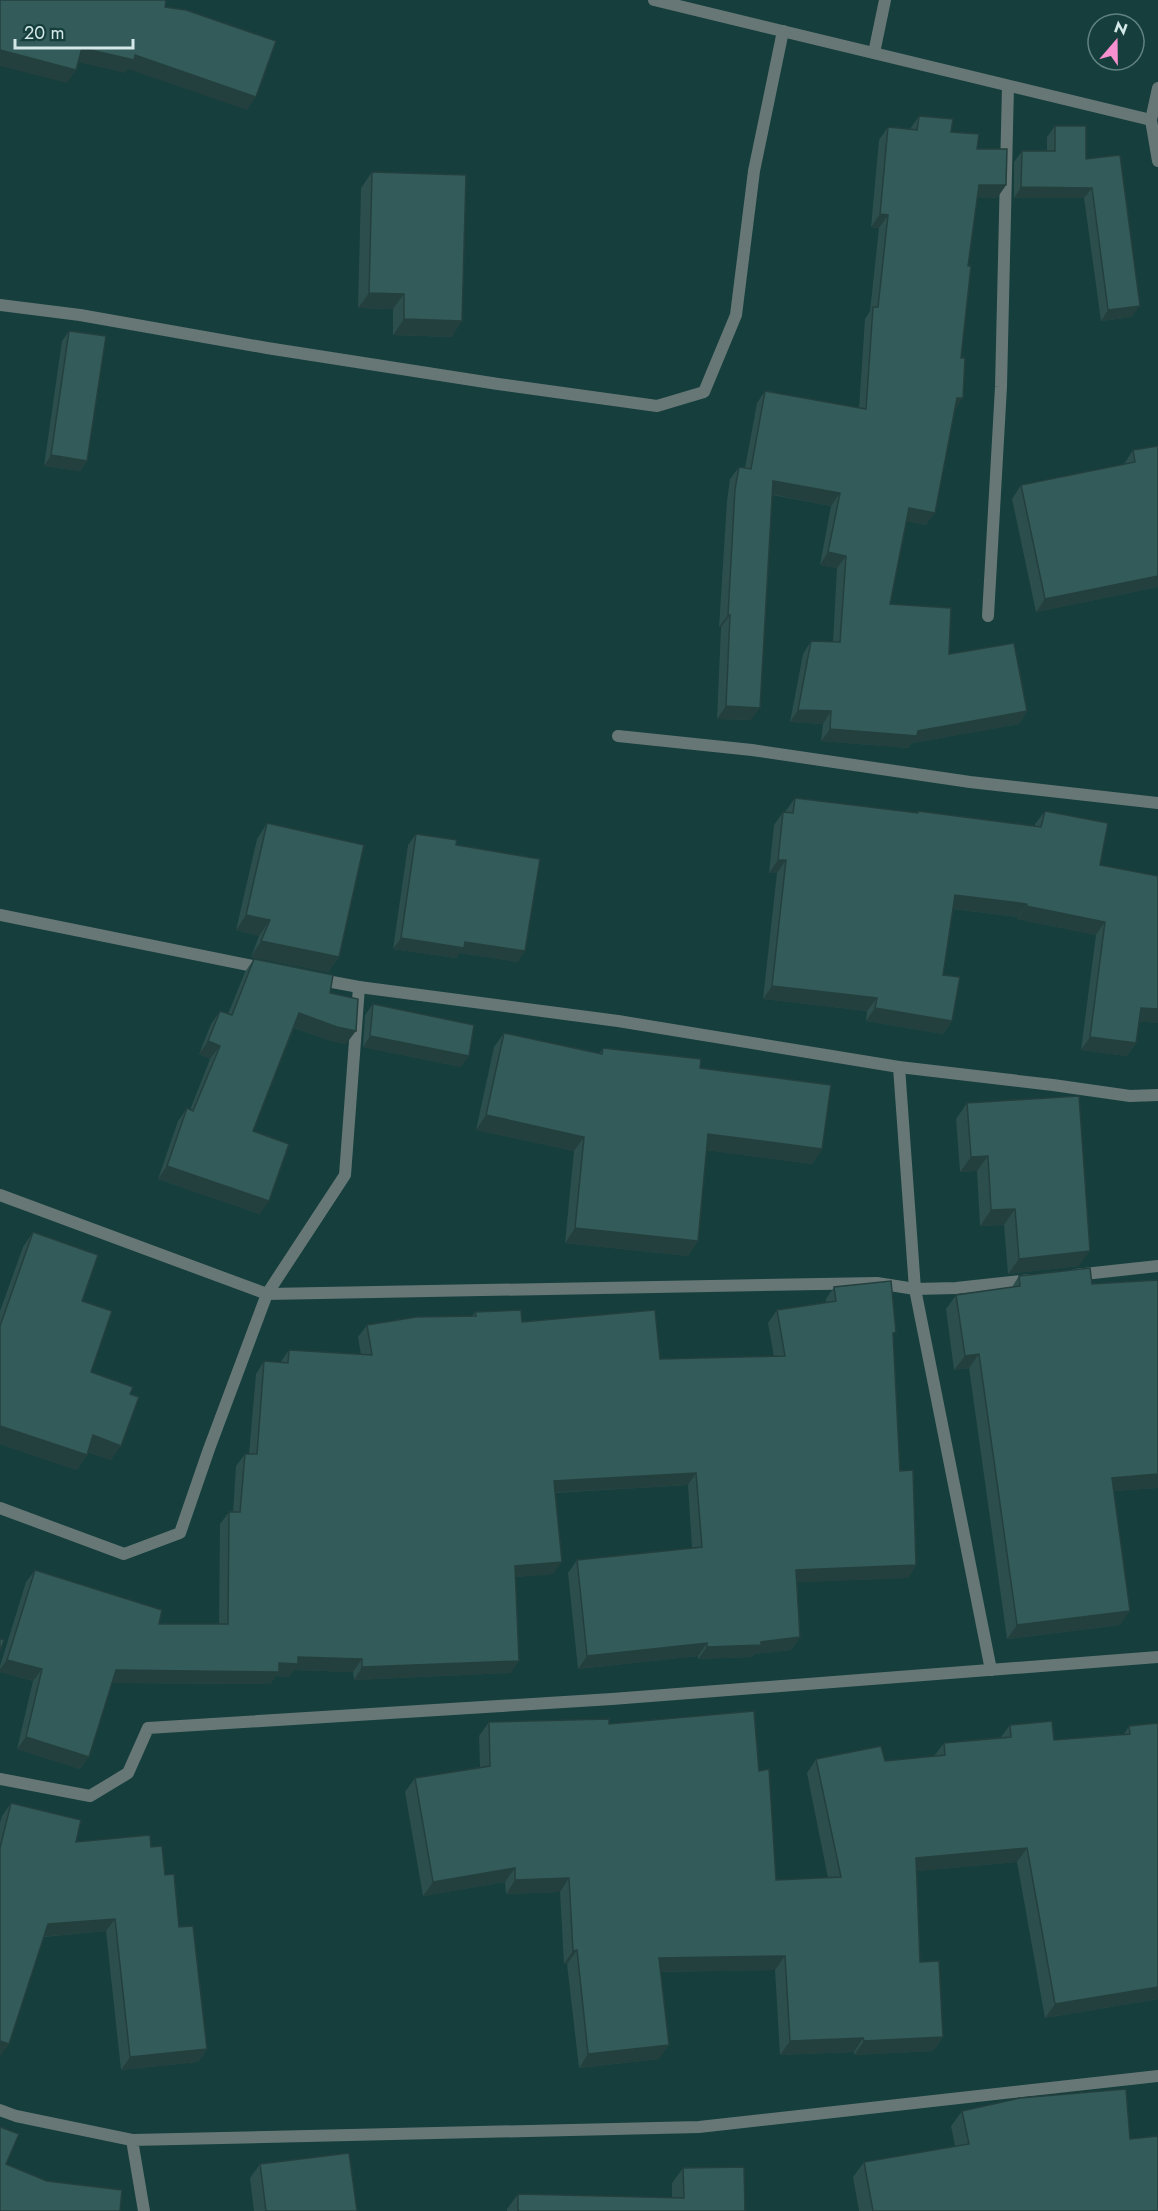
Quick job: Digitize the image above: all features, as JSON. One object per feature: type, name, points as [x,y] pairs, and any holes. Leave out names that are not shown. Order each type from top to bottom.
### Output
[{"type":"street","points":[[654,0],[1150,120]]},
{"type":"street","points":[[874,53],[885,0]]},
{"type":"street","points":[[0,305],[80,315],[279,350],[498,384],[657,406],[704,392],[736,315],[754,171],[783,31]]},
{"type":"street","points":[[988,616],[1001,387],[1008,86]]},
{"type":"street","points":[[1158,88],[1150,120],[1158,161]]},
{"type":"street","points":[[618,736],[752,750],[970,782],[1158,802]]},
{"type":"street","points":[[0,915],[278,971]]},
{"type":"street","points":[[301,976],[359,987],[618,1021],[899,1067],[1130,1096],[1158,1095]]},
{"type":"street","points":[[0,1508],[123,1554],[180,1533],[267,1294],[345,1174],[359,987]]},
{"type":"street","points":[[899,1067],[915,1289],[991,1670]]},
{"type":"street","points":[[0,1195],[267,1294],[877,1283],[915,1289],[956,1288],[1039,1279]]},
{"type":"street","points":[[1063,1276],[1158,1266]]},
{"type":"street","points":[[0,1779],[90,1796],[128,1773],[148,1728],[612,1699],[1158,1657]]},
{"type":"street","points":[[0,2110],[16,2116],[132,2140],[699,2127],[1158,2076]]},
{"type":"street","points":[[132,2140],[144,2211]]},
{"type":"building","points":[[0,0],[166,0],[165,7],[186,10],[276,41],[256,97],[135,55],[134,60],[82,48],[76,70],[0,50]]},
{"type":"building","points":[[919,116],[953,119],[951,132],[979,134],[977,149],[1007,149],[1006,185],[979,185],[968,266],[971,266],[961,358],[965,358],[963,398],[957,398],[935,513],[909,508],[890,604],[951,608],[949,654],[1014,643],[1027,711],[918,731],[917,736],[830,729],[831,711],[798,710],[811,641],[840,642],[846,556],[828,552],[840,493],[773,481],[760,708],[726,706],[730,615],[728,615],[735,489],[739,467],[751,469],[765,391],[866,409],[873,307],[878,307],[888,215],[880,214],[888,127],[917,130]]},
{"type":"building","points":[[1055,126],[1086,126],[1086,159],[1120,155],[1140,306],[1108,310],[1092,188],[1021,187],[1022,151],[1055,151]]},
{"type":"building","points":[[372,172],[466,175],[462,321],[404,319],[404,294],[369,293]]},
{"type":"building","points":[[69,331],[106,336],[87,461],[51,455]]},
{"type":"building","points":[[1158,446],[1158,576],[1045,599],[1021,485],[1135,462],[1133,450]]},
{"type":"building","points":[[795,798],[1041,827],[1045,811],[1108,823],[1100,865],[1158,876],[1158,1009],[1141,1008],[1136,1043],[1090,1037],[1105,922],[1026,906],[1027,904],[955,895],[943,975],[960,977],[952,1021],[875,1008],[877,998],[772,986],[786,860],[778,860],[783,812],[793,813]]},
{"type":"building","points":[[267,823],[364,845],[339,957],[261,941],[270,920],[246,915]]},
{"type":"building","points":[[416,834],[457,840],[456,845],[540,859],[525,951],[465,942],[464,948],[401,938]]},
{"type":"building","points":[[254,959],[333,975],[330,993],[358,999],[356,1031],[337,1027],[299,1013],[253,1131],[289,1144],[269,1201],[167,1166],[187,1108],[193,1111],[220,1046],[208,1041],[220,1011],[232,1015]]},
{"type":"building","points":[[373,1004],[474,1025],[469,1056],[370,1036]]},
{"type":"building","points":[[504,1033],[602,1054],[603,1048],[701,1059],[700,1068],[831,1085],[822,1149],[708,1134],[698,1241],[575,1228],[584,1137],[486,1115]]},
{"type":"building","points":[[1079,1096],[1090,1251],[1019,1259],[1015,1209],[991,1210],[988,1156],[971,1157],[967,1103]]},
{"type":"building","points":[[33,1232],[98,1255],[82,1301],[112,1311],[91,1372],[133,1387],[130,1394],[139,1397],[121,1446],[93,1435],[87,1455],[0,1426],[0,1326]]},
{"type":"building","points":[[1090,1268],[1092,1284],[1158,1280],[1158,1474],[1112,1478],[1130,1611],[1017,1625],[979,1354],[965,1356],[956,1295],[1020,1286],[1019,1276]]},
{"type":"building","points":[[891,1281],[896,1332],[893,1333],[900,1471],[913,1470],[916,1565],[796,1570],[800,1637],[761,1642],[761,1645],[707,1647],[707,1643],[587,1656],[577,1560],[702,1547],[696,1473],[554,1481],[562,1562],[515,1566],[519,1661],[362,1667],[362,1659],[298,1657],[298,1664],[279,1663],[279,1672],[116,1670],[89,1757],[26,1737],[42,1669],[7,1660],[35,1570],[162,1610],[159,1624],[228,1624],[229,1512],[240,1512],[245,1454],[257,1454],[264,1361],[288,1363],[289,1350],[372,1355],[367,1325],[416,1317],[476,1316],[475,1312],[521,1310],[522,1322],[655,1310],[660,1359],[785,1356],[777,1310],[836,1301],[834,1287]]},
{"type":"building","points":[[0,1639],[4,1640],[0,1652]]},
{"type":"building","points":[[754,1711],[759,1771],[769,1769],[776,1880],[841,1877],[816,1759],[881,1746],[885,1761],[945,1755],[944,1743],[1011,1737],[1010,1725],[1052,1721],[1054,1740],[1130,1734],[1129,1726],[1158,1723],[1158,1987],[1055,2004],[1027,1848],[916,1858],[920,1962],[939,1961],[943,2037],[864,2041],[863,2038],[790,2041],[785,1956],[659,1958],[669,2045],[588,2054],[577,1950],[573,1951],[569,1878],[515,1880],[515,1868],[433,1882],[415,1778],[490,1766],[489,1722],[609,1719],[609,1724]]},
{"type":"building","points":[[11,1803],[81,1820],[76,1842],[150,1835],[151,1847],[162,1846],[165,1875],[174,1874],[179,1927],[193,1926],[207,2049],[130,2057],[115,1919],[48,1924],[9,2044],[0,2041],[0,1848]]},
{"type":"building","points":[[1126,2089],[1130,2139],[1158,2136],[1158,2211],[873,2211],[864,2162],[969,2144],[962,2111],[1020,2098]]},
{"type":"building","points":[[0,2127],[19,2134],[6,2164],[47,2181],[122,2190],[120,2211],[0,2211]]},
{"type":"building","points":[[349,2153],[357,2211],[266,2211],[260,2164]]},
{"type":"building","points":[[744,2167],[745,2211],[518,2211],[518,2194],[684,2198],[683,2168]]}]
